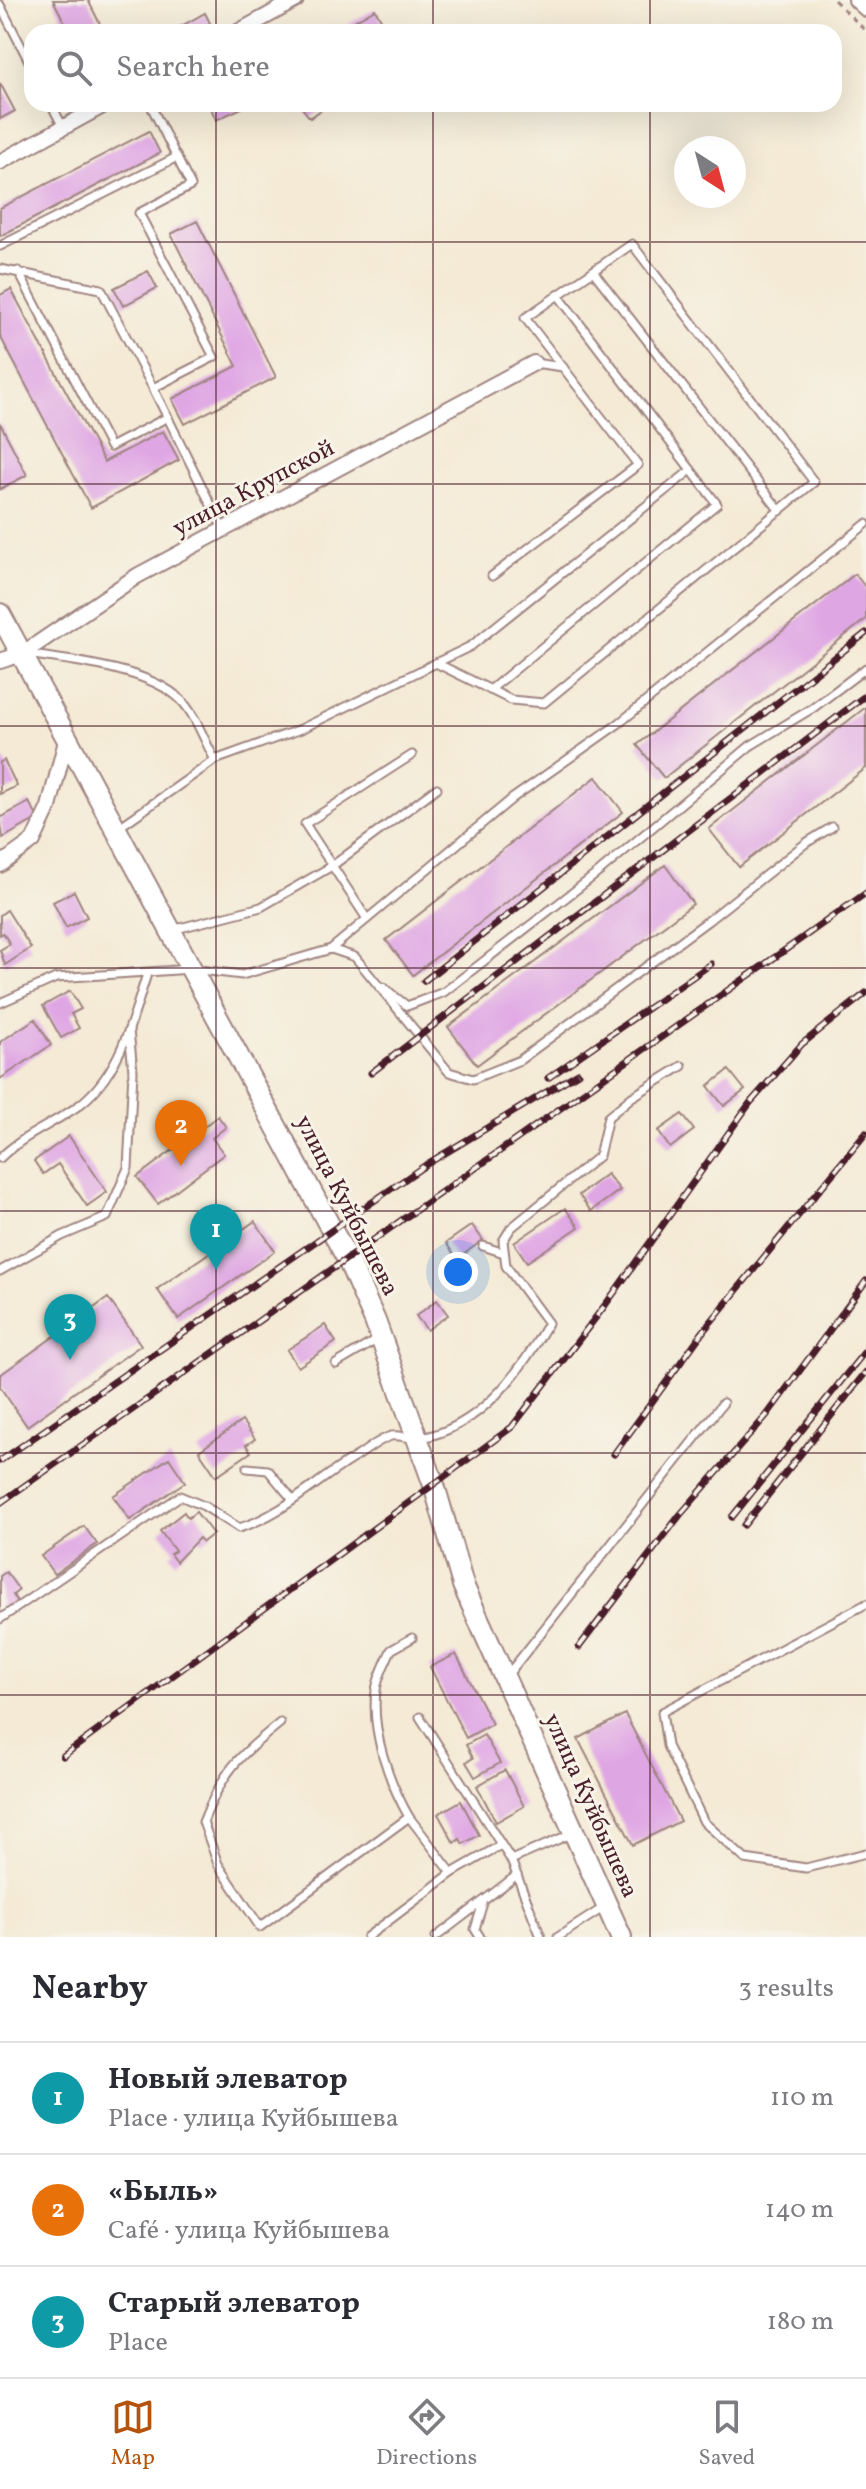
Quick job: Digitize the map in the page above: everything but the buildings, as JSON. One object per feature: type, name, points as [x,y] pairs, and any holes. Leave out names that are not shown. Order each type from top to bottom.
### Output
[{"type":"street","points":[[856,0],[866,9]]},
{"type":"street","points":[[251,24],[288,2]]},
{"type":"street","points":[[0,162],[91,112]]},
{"type":"street","name":"улица Крупской","points":[[0,661],[22,654],[137,576],[534,363]]},
{"type":"street","name":"улица Куйбышева","points":[[0,614],[348,1260],[418,1439],[463,1585],[621,1937]]},
{"type":"street","points":[[0,865],[33,841],[49,807],[67,737]]},
{"type":"lane","points":[[0,5],[24,52]]},
{"type":"lane","points":[[55,112],[63,127]]},
{"type":"lane","points":[[153,388],[214,357],[139,213],[191,186],[154,112]]},
{"type":"lane","points":[[0,246],[177,157]]},
{"type":"lane","points":[[436,663],[511,700],[544,703],[814,482],[632,244],[525,318],[638,465],[492,576]]},
{"type":"lane","points":[[0,269],[101,289],[224,531]]},
{"type":"lane","points":[[18,271],[110,447],[168,417]]},
{"type":"lane","points":[[593,271],[780,511]]},
{"type":"lane","points":[[490,690],[717,504],[558,295]]},
{"type":"lane","points":[[534,363],[563,367]]},
{"type":"lane","points":[[116,829],[215,760],[301,729],[471,646],[691,470]]},
{"type":"lane","points":[[0,1003],[56,978],[192,969],[242,975],[331,949],[513,798],[618,724],[866,524]]},
{"type":"lane","points":[[22,654],[107,666],[142,679],[180,699],[215,760]]},
{"type":"lane","points":[[375,981],[407,1006],[444,992],[599,872],[750,746],[813,708],[866,668]]},
{"type":"lane","points":[[367,919],[305,824],[412,755]]},
{"type":"lane","points":[[171,931],[261,907],[332,866],[437,788]]},
{"type":"lane","points":[[331,949],[355,957],[449,1072],[473,1079],[520,1060],[709,920],[806,843],[832,827]]},
{"type":"lane","points":[[0,1158],[11,1147],[81,1104],[113,1067],[147,974]]},
{"type":"lane","points":[[0,1271],[62,1236],[107,1217],[128,1168],[133,1071],[129,1030]]},
{"type":"lane","points":[[0,1619],[180,1496],[204,1506],[239,1528],[263,1521],[337,1467],[391,1436],[418,1439],[457,1428],[479,1414],[534,1348],[548,1323],[506,1266],[501,1252],[503,1241],[511,1228],[599,1156],[608,1117],[632,1097],[682,1066]]},
{"type":"lane","points":[[483,1246],[501,1252]]},
{"type":"lane","points":[[336,1364],[380,1338]]},
{"type":"lane","points":[[504,1679],[723,1403]]},
{"type":"lane","points":[[247,1468],[268,1470],[293,1500]]},
{"type":"lane","points":[[866,1604],[662,1712],[667,1746],[704,1822],[745,1859],[806,1868],[866,1853]]},
{"type":"lane","points":[[412,1638],[391,1650],[376,1690],[381,1747],[390,1783],[409,1817],[452,1873]]},
{"type":"lane","points":[[420,1717],[511,1860],[541,1937]]},
{"type":"lane","points":[[280,1723],[234,1760],[218,1783],[203,1822],[218,1864],[260,1927],[409,1817]]},
{"type":"lane","points":[[511,1860],[574,1833]]},
{"type":"lane","points":[[367,1937],[452,1873],[501,1845]]},
{"type":"lane","points":[[436,1937],[517,1875]]},
{"type":"lane","points":[[480,1937],[475,1929],[484,1901]]},
{"type":"lane","points":[[558,1937],[606,1905]]},
{"type":"railway","points":[[424,981],[866,633]]},
{"type":"railway","points":[[371,1073],[866,695]]},
{"type":"railway","points":[[0,1503],[866,893]]},
{"type":"railway","points":[[548,1078],[711,964]]},
{"type":"railway","points":[[63,1756],[512,1427],[606,1304],[750,1103],[802,1044],[866,993]]},
{"type":"railway","points":[[0,1461],[427,1164],[578,1073]]},
{"type":"railway","points":[[614,1454],[705,1329],[866,1133]]},
{"type":"railway","points":[[579,1647],[680,1515],[767,1415],[866,1281]]},
{"type":"railway","points":[[732,1517],[866,1350]]},
{"type":"railway","points":[[744,1525],[866,1372]]},
{"type":"place","name":"«Быль»","points":[[181,1166]]},
{"type":"place","name":"Новый элеватор","points":[[216,1270]]},
{"type":"place","name":"Старый элеватор","points":[[70,1360]]}]
